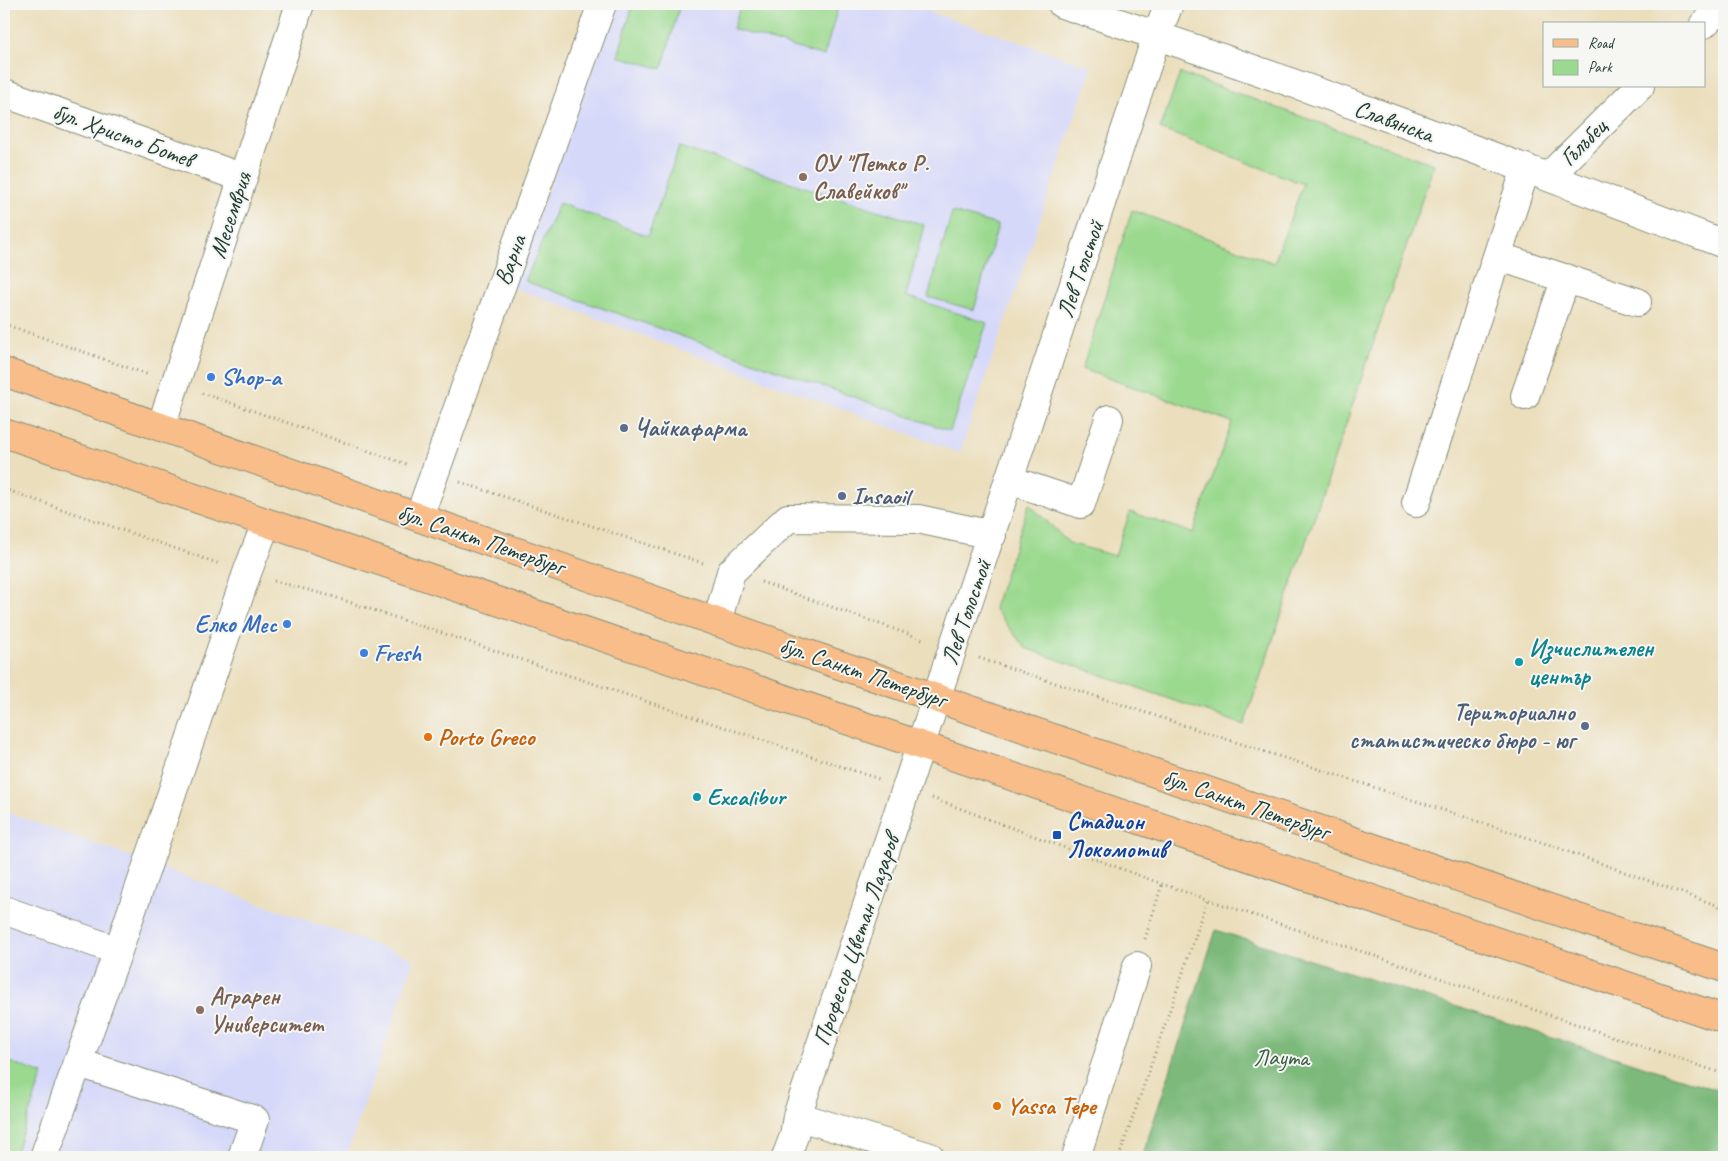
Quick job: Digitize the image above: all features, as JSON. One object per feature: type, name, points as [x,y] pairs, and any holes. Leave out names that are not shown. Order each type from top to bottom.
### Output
[{"type":"main road","name":"бул. Санкт Петербург","points":[[4,372],[936,698],[1724,968]]},
{"type":"main road","name":"бул. Санкт Петербург","points":[[4,433],[1724,1018]]},
{"type":"street","name":"Месемврия","points":[[161,427],[300,4]]},
{"type":"street","name":"Варна","points":[[419,517],[602,4]]},
{"type":"street","name":"Славянска","points":[[1062,4],[1157,35],[1537,172],[1724,244]]},
{"type":"street","name":"Лев Толстой","points":[[992,535],[1157,35],[1169,4]]},
{"type":"street","points":[[1706,22],[1724,4]]},
{"type":"street","name":"Гълъбец","points":[[1537,172],[1638,88]]},
{"type":"street","name":"бул. Христо Ботев","points":[[4,93],[243,178]]},
{"type":"street","points":[[1416,502],[1498,256],[1537,172]]},
{"type":"street","points":[[1498,256],[1637,302]]},
{"type":"street","points":[[1525,396],[1566,278]]},
{"type":"street","points":[[1010,480],[1081,504],[1109,419]]},
{"type":"street","points":[[717,622],[731,572],[788,518],[918,519],[992,535]]},
{"type":"street","points":[[44,1157],[79,1063],[266,523]]},
{"type":"street","name":"Лев Толостой","points":[[922,745],[936,698],[992,535]]},
{"type":"street","name":"Професор Цветан Лазаров","points":[[793,1141],[906,788],[922,745]]},
{"type":"street","points":[[4,910],[118,951]]},
{"type":"street","points":[[1076,1157],[1137,966]]},
{"type":"street","points":[[79,1063],[255,1120],[242,1157]]},
{"type":"street","points":[[793,1141],[930,1157]]},
{"type":"path","points":[[4,324],[434,473],[731,572],[953,649],[1550,845],[1724,908]]},
{"type":"path","points":[[4,489],[247,574],[331,596],[906,788],[1162,884],[1724,1074]]},
{"type":"path","points":[[1137,966],[1162,884]]},
{"type":"path","points":[[1119,1157],[1208,900]]},
{"type":"shaded area","name":"ОУ \"Петко Р. Славейков\"","points":[[616,4],[907,4],[1092,67],[960,453],[512,287]]},
{"type":"shaded area","name":"Аграрен Университет","points":[[4,811],[414,959],[346,1157],[14,1157],[43,1074],[4,1060]]},
{"type":"green space","points":[[633,4],[680,4],[662,69],[618,56]]},
{"type":"green space","points":[[741,4],[839,4],[824,56],[733,29]]},
{"type":"green space","points":[[1180,73],[1434,164],[1244,725],[1025,648],[994,608],[1029,504],[1069,543],[1115,556],[1130,512],[1193,533],[1232,422],[1082,369],[1132,210],[1274,263],[1303,184],[1160,129]]},
{"type":"green space","points":[[679,147],[924,225],[906,296],[987,323],[950,431],[525,281],[559,203],[648,236]]},
{"type":"green space","points":[[952,212],[998,225],[974,310],[928,297]]},
{"type":"green space","name":"Лаута","points":[[1216,930],[1724,1092],[1724,1157],[1142,1157]]},
{"type":"green space","points":[[4,1060],[43,1074],[14,1157],[4,1157]]},
{"type":"place","name":"ОУ \"Петко Р. Славейков\"","points":[[803,177]]},
{"type":"place","name":"Shop-a","points":[[211,377]]},
{"type":"place","name":"Чайкафарма","points":[[624,428]]},
{"type":"place","name":"Insaoil","points":[[842,496]]},
{"type":"place","name":"Елко Мес","points":[[287,624]]},
{"type":"place","name":"Fresh","points":[[364,653]]},
{"type":"place","name":"Изчислителен център","points":[[1519,662]]},
{"type":"place","name":"Териториално статистическо бюро - юг","points":[[1585,726]]},
{"type":"place","name":"Porto Greco","points":[[428,737]]},
{"type":"place","name":"Excalibur","points":[[697,797]]},
{"type":"place","name":"Стадион Локомотив","points":[[1057,835]]},
{"type":"place","name":"Аграрен Университет","points":[[200,1010]]},
{"type":"place","name":"Yassa Tepe","points":[[997,1106]]}]
